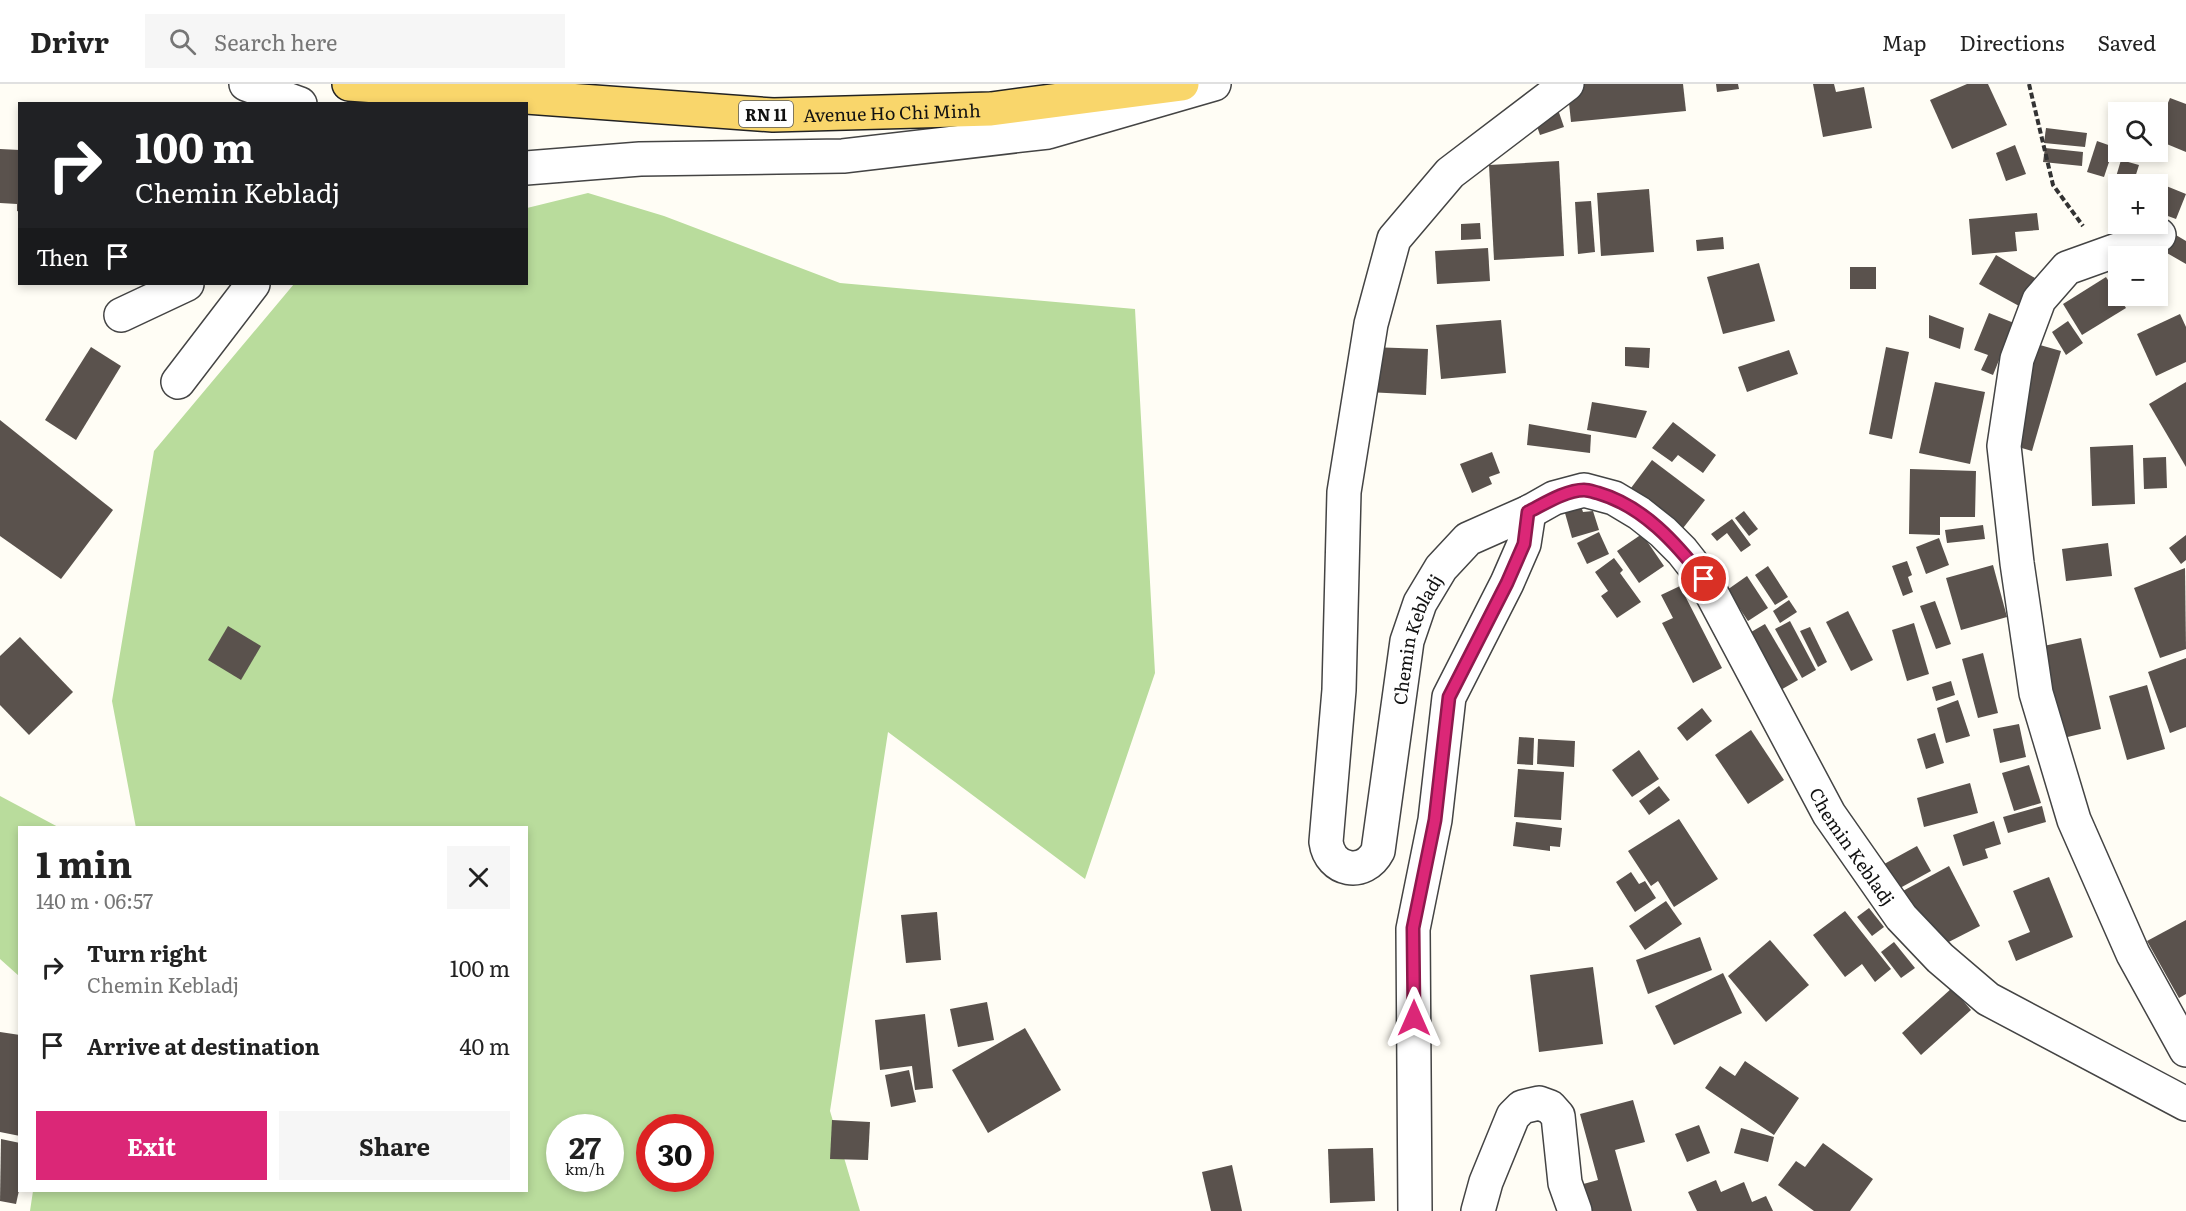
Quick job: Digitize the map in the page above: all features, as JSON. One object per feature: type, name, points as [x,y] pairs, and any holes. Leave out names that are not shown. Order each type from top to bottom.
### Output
[{"type":"main road","name":"Avenue Ho Chi Minh","points":[[349,84],[404,86],[773,115],[992,108],[1182,84]]},
{"type":"street","points":[[246,84],[295,102]]},
{"type":"street","points":[[528,168],[640,159],[843,156],[1048,132],[1214,84]]},
{"type":"street","name":"Chemin Kebladj","points":[[1567,84],[1450,173],[1394,239],[1371,324],[1344,492],[1339,690],[1326,842],[1332,859],[1342,866],[1360,867],[1370,861],[1378,851],[1407,641],[1420,603],[1441,568],[1468,539],[1554,498],[1584,490],[1614,498],[1639,513],[1663,532],[1682,551],[1704,579],[1828,814],[1900,917],[1940,958],[1988,999],[2186,1104]]},
{"type":"street","points":[[2159,235],[2067,268],[2039,300],[2017,359],[2004,446],[2017,563],[2034,682],[2045,725],[2074,820],[2133,954],[2186,1050]]},
{"type":"street","points":[[121,315],[185,285]]},
{"type":"street","points":[[178,382],[252,285]]},
{"type":"street","points":[[1414,1211],[1413,928],[1435,820],[1449,697],[1507,583],[1524,544],[1528,512]]},
{"type":"street","points":[[1478,1211],[1486,1182],[1514,1116],[1522,1107],[1539,1103],[1550,1107],[1558,1116],[1565,1183],[1575,1211]]},
{"type":"path","points":[[2029,84],[2053,185],[2104,256]]},
{"type":"green space","points":[[588,193],[664,216],[840,283],[1135,309],[1155,673],[1085,879],[888,732],[830,1111],[860,1211],[30,1211],[33,1192],[528,1192],[528,826],[136,826],[112,701],[154,451],[293,285],[528,285],[528,208]]},
{"type":"green space","points":[[0,796],[56,826],[18,826],[18,975],[0,959]]},
{"type":"building","points":[[1567,84],[1683,84],[1686,111],[1571,122]]},
{"type":"building","points":[[1716,84],[1738,84],[1739,89],[1717,92]]},
{"type":"building","points":[[1813,84],[1834,84],[1836,92],[1864,87],[1872,128],[1823,137]]},
{"type":"building","points":[[1967,84],[1988,84],[2007,125],[1952,149],[1930,100]]},
{"type":"building","points":[[2170,98],[2186,104],[2186,152],[2168,145]]},
{"type":"building","points":[[1555,101],[1564,127],[1540,135],[1531,109]]},
{"type":"building","points":[[2046,128],[2087,133],[2085,147],[2044,143]]},
{"type":"building","points":[[2097,141],[2108,145],[2109,162],[2104,177],[2087,172]]},
{"type":"building","points":[[2015,145],[2026,174],[2006,181],[1996,153]]},
{"type":"building","points":[[2045,148],[2083,152],[2082,166],[2043,162]]},
{"type":"building","points":[[0,149],[18,150],[18,211],[17,204],[0,203]]},
{"type":"building","points":[[1559,161],[1564,256],[1494,260],[1489,165]]},
{"type":"building","points":[[2120,162],[2139,165],[2136,174],[2117,174]]},
{"type":"building","points":[[2168,187],[2186,194],[2176,219],[2168,216]]},
{"type":"building","points":[[1649,189],[1654,252],[1601,256],[1597,193]]},
{"type":"building","points":[[1591,201],[1595,252],[1578,254],[1575,202]]},
{"type":"building","points":[[2037,213],[2039,230],[2015,232],[2017,251],[1972,255],[1969,219]]},
{"type":"building","points":[[1480,223],[1481,239],[1461,240],[1461,224]]},
{"type":"building","points":[[2168,230],[2186,241],[2186,264],[2168,254],[2168,246],[2153,245],[2160,234],[2168,234]]},
{"type":"building","points":[[1723,237],[1724,249],[1697,251],[1696,240]]},
{"type":"building","points":[[1488,248],[1490,281],[1437,284],[1435,251]]},
{"type":"building","points":[[1996,255],[2035,278],[2019,306],[1979,284]]},
{"type":"building","points":[[1759,263],[1775,321],[1723,334],[1707,277]]},
{"type":"building","points":[[1850,267],[1876,267],[1876,289],[1850,289]]},
{"type":"building","points":[[2106,277],[2108,306],[2125,306],[2126,308],[2082,335],[2063,304]]},
{"type":"building","points":[[1989,313],[2014,323],[1993,375],[1981,370],[1988,355],[1974,350]]},
{"type":"building","points":[[2180,314],[2186,327],[2186,362],[2156,376],[2137,334]]},
{"type":"building","points":[[1929,315],[1964,328],[1960,349],[1929,338]]},
{"type":"building","points":[[1501,320],[1506,373],[1441,379],[1436,325]]},
{"type":"building","points":[[2068,321],[2083,343],[2066,355],[2052,332]]},
{"type":"building","points":[[2029,342],[2061,351],[2032,451],[2001,442]]},
{"type":"building","points":[[91,347],[121,366],[76,440],[45,420]]},
{"type":"building","points":[[1369,347],[1428,349],[1426,395],[1367,392]]},
{"type":"building","points":[[1625,347],[1650,348],[1649,368],[1625,366]]},
{"type":"building","points":[[1886,347],[1909,352],[1892,439],[1869,434]]},
{"type":"building","points":[[1789,350],[1798,374],[1747,392],[1738,367]]},
{"type":"building","points":[[1935,382],[1985,392],[1970,464],[1919,453]]},
{"type":"building","points":[[2186,382],[2186,467],[2149,404]]},
{"type":"building","points":[[1592,402],[1647,411],[1636,438],[1587,430]]},
{"type":"building","points":[[0,420],[113,510],[61,579],[0,536]]},
{"type":"building","points":[[1673,422],[1716,455],[1703,473],[1678,455],[1672,462],[1652,448]]},
{"type":"building","points":[[1529,424],[1591,435],[1590,453],[1527,445]]},
{"type":"building","points":[[2133,445],[2135,504],[2092,506],[2090,447]]},
{"type":"building","points":[[1492,452],[1500,473],[1489,477],[1492,484],[1472,493],[1460,464]]},
{"type":"building","points":[[2166,457],[2167,488],[2144,489],[2143,458]]},
{"type":"building","points":[[1652,460],[1705,500],[1680,532],[1628,492]]},
{"type":"building","points":[[1910,469],[1976,471],[1975,517],[1940,517],[1940,535],[1909,534]]},
{"type":"building","points":[[1563,506],[1581,506],[1583,512],[1593,511],[1599,530],[1572,538]]},
{"type":"building","points":[[1744,511],[1758,529],[1749,536],[1735,518]]},
{"type":"building","points":[[1732,519],[1751,545],[1741,552],[1727,533],[1717,541],[1711,534]]},
{"type":"building","points":[[1983,525],[1985,539],[1947,543],[1945,530]]},
{"type":"building","points":[[1599,532],[1609,554],[1587,564],[1577,543]]},
{"type":"building","points":[[1642,534],[1664,566],[1639,583],[1617,551]]},
{"type":"building","points":[[2186,535],[2186,560],[2181,564],[2169,548]]},
{"type":"building","points":[[1939,538],[1949,565],[1926,574],[1916,547]]},
{"type":"building","points":[[2108,543],[2112,576],[2066,581],[2062,549]]},
{"type":"building","points":[[1614,558],[1623,570],[1620,573],[1641,602],[1617,618],[1601,596],[1608,591],[1595,572]]},
{"type":"building","points":[[1907,561],[1912,575],[1908,577],[1913,592],[1903,596],[1892,566]]},
{"type":"building","points":[[1993,565],[2007,617],[1961,630],[1946,578]]},
{"type":"building","points":[[1768,566],[1788,597],[1775,605],[1755,575]]},
{"type":"building","points":[[2185,568],[2186,649],[2160,658],[2134,588]]},
{"type":"building","points":[[1747,576],[1768,608],[1748,621],[1727,590]]},
{"type":"building","points":[[1680,586],[1722,668],[1693,683],[1662,623],[1673,618],[1661,595]]},
{"type":"building","points":[[1789,600],[1797,612],[1780,623],[1773,611]]},
{"type":"building","points":[[1935,601],[1951,644],[1936,649],[1920,606]]},
{"type":"building","points":[[1848,611],[1873,660],[1851,671],[1826,622]]},
{"type":"building","points":[[1790,621],[1816,670],[1802,678],[1775,629]]},
{"type":"building","points":[[1914,623],[1929,674],[1907,681],[1892,630]]},
{"type":"building","points":[[1765,624],[1798,680],[1772,695],[1739,639]]},
{"type":"building","points":[[228,626],[261,646],[241,680],[208,660]]},
{"type":"building","points":[[1810,627],[1827,662],[1818,667],[1800,631]]},
{"type":"building","points":[[20,637],[73,692],[29,735],[0,705],[0,656]]},
{"type":"building","points":[[2081,638],[2101,729],[2055,740],[2034,648]]},
{"type":"building","points":[[1983,653],[1998,713],[1978,718],[1962,659]]},
{"type":"building","points":[[2186,658],[2186,727],[2170,733],[2148,672]]},
{"type":"building","points":[[1951,681],[1955,695],[1936,701],[1932,687]]},
{"type":"building","points":[[2147,685],[2165,749],[2127,760],[2109,696]]},
{"type":"building","points":[[1958,700],[1970,736],[1946,743],[1937,708]]},
{"type":"building","points":[[1702,708],[1712,721],[1687,741],[1677,728]]},
{"type":"building","points":[[2019,724],[2026,757],[2000,763],[1993,729]]},
{"type":"building","points":[[1751,730],[1784,780],[1748,804],[1715,755]]},
{"type":"building","points":[[1935,733],[1944,763],[1926,769],[1917,739]]},
{"type":"building","points":[[1519,737],[1534,738],[1533,765],[1517,764]]},
{"type":"building","points":[[1538,739],[1575,741],[1574,767],[1537,764]]},
{"type":"building","points":[[1639,750],[1659,779],[1632,797],[1612,770]]},
{"type":"building","points":[[2029,765],[2041,803],[2014,811],[2002,773]]},
{"type":"building","points":[[1518,769],[1564,772],[1561,820],[1514,817]]},
{"type":"building","points":[[1970,783],[1978,813],[1924,827],[1917,798]]},
{"type":"building","points":[[1659,786],[1670,800],[1649,815],[1639,801]]},
{"type":"building","points":[[2042,806],[2046,822],[2008,833],[2003,817]]},
{"type":"building","points":[[1679,819],[1718,879],[1674,907],[1658,881],[1651,886],[1628,851]]},
{"type":"building","points":[[1994,821],[2001,844],[1985,849],[1988,858],[1963,866],[1953,835]]},
{"type":"building","points":[[1516,822],[1562,828],[1560,847],[1550,846],[1550,851],[1513,846]]},
{"type":"building","points":[[1917,846],[1931,871],[1880,899],[1866,874]]},
{"type":"building","points":[[1949,866],[1980,926],[1933,950],[1901,892]]},
{"type":"building","points":[[1631,872],[1639,884],[1645,881],[1656,898],[1635,912],[1616,882]]},
{"type":"building","points":[[2049,877],[2073,937],[2016,961],[2008,941],[2030,932],[2013,891]]},
{"type":"building","points":[[1666,901],[1682,924],[1645,950],[1629,926]]},
{"type":"building","points":[[1869,908],[1884,927],[1872,936],[1857,917]]},
{"type":"building","points":[[1845,911],[1891,969],[1875,982],[1862,964],[1845,977],[1813,935]]},
{"type":"building","points":[[937,912],[941,960],[906,963],[901,915]]},
{"type":"building","points":[[2186,920],[2186,994],[2179,998],[2147,941]]},
{"type":"building","points":[[1700,937],[1712,970],[1648,994],[1636,960]]},
{"type":"building","points":[[1770,940],[1809,985],[1766,1022],[1728,976]]},
{"type":"building","points":[[1894,942],[1915,968],[1901,978],[1881,952]]},
{"type":"building","points":[[1593,967],[1603,1044],[1539,1052],[1530,975]]},
{"type":"building","points":[[1723,973],[1742,1013],[1674,1045],[1655,1006]]},
{"type":"building","points":[[1952,988],[1971,1010],[1921,1055],[1902,1033]]},
{"type":"building","points":[[987,1002],[994,1040],[958,1047],[950,1009]]},
{"type":"building","points":[[925,1014],[933,1088],[915,1090],[912,1066],[880,1070],[875,1020]]},
{"type":"building","points":[[1025,1028],[1061,1090],[988,1133],[952,1070]]},
{"type":"building","points":[[0,1032],[18,1035],[18,1136],[0,1132]]},
{"type":"building","points":[[1745,1061],[1799,1098],[1774,1135],[1705,1088],[1720,1066],[1735,1076]]},
{"type":"building","points":[[909,1070],[916,1102],[891,1107],[885,1075]]},
{"type":"building","points":[[1633,1100],[1645,1142],[1615,1150],[1632,1211],[1583,1211],[1576,1186],[1598,1180],[1580,1114]]},
{"type":"building","points":[[832,1120],[870,1122],[868,1160],[830,1159]]},
{"type":"building","points":[[1699,1125],[1710,1153],[1687,1162],[1675,1134]]},
{"type":"building","points":[[1741,1128],[1774,1137],[1768,1162],[1734,1153]]},
{"type":"building","points":[[1,1139],[18,1143],[19,1192],[16,1204],[0,1201]]},
{"type":"building","points":[[1823,1143],[1873,1179],[1850,1211],[1814,1211],[1778,1185],[1796,1161],[1805,1167]]},
{"type":"building","points":[[1373,1148],[1375,1201],[1330,1203],[1328,1149]]},
{"type":"building","points":[[1232,1165],[1242,1211],[1211,1211],[1202,1172]]},
{"type":"building","points":[[1716,1180],[1721,1192],[1744,1182],[1752,1202],[1766,1196],[1773,1211],[1697,1211],[1688,1192]]},
{"type":"route","points":[[1414,1018],[1413,928],[1435,820],[1449,697],[1507,583],[1524,544],[1528,512],[1554,498],[1584,490],[1614,498],[1639,513],[1663,532],[1682,551],[1704,579]]}]
